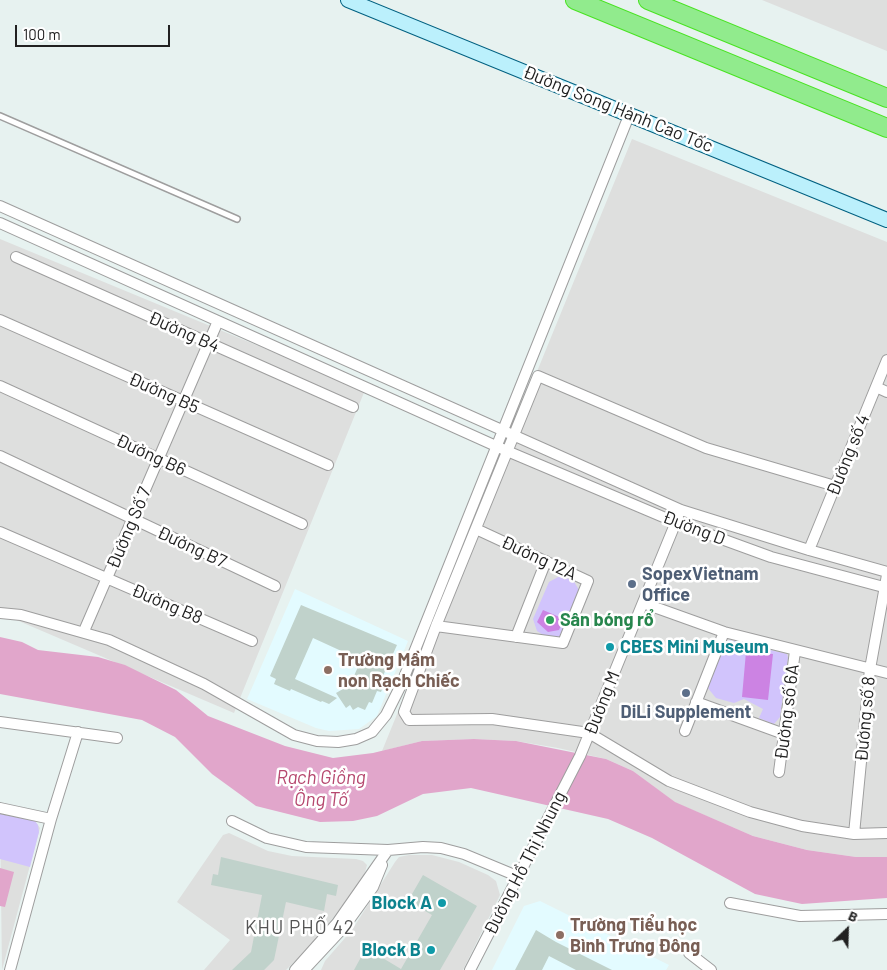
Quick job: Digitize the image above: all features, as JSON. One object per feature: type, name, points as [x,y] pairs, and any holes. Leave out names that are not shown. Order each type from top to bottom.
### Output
[{"type":"highway","points":[[575,0],[887,128]]},
{"type":"highway","points":[[648,0],[887,98]]},
{"type":"main road","name":"Đường Song Hành Cao Tốc","points":[[348,0],[887,220]]},
{"type":"street","points":[[0,613],[21,615],[84,631],[109,640],[204,684],[294,735],[317,741],[338,742],[356,739],[372,732],[386,716],[508,434],[630,114]]},
{"type":"street","name":"Đường D","points":[[0,206],[681,510],[887,573]]},
{"type":"street","name":"Đường D","points":[[0,223],[502,448],[676,522],[771,557],[885,588]]},
{"type":"street","name":"Đường B4","points":[[16,257],[353,407]]},
{"type":"street","name":"Đường B5","points":[[0,320],[328,465]]},
{"type":"street","name":"Đường Số 7","points":[[84,631],[218,321]]},
{"type":"street","name":"Đường số 4","points":[[809,550],[887,360]]},
{"type":"street","points":[[508,434],[538,376],[706,448],[835,486]]},
{"type":"street","name":"Đường B6","points":[[0,386],[302,524]]},
{"type":"street","points":[[876,387],[887,392]]},
{"type":"street","points":[[502,448],[476,529],[405,707],[406,717],[409,720],[492,719],[589,733],[669,781],[750,812],[802,826],[854,834],[887,833]]},
{"type":"street","name":"Đường B7","points":[[0,456],[276,586]]},
{"type":"street","name":"Đường M","points":[[580,756],[681,510]]},
{"type":"street","name":"Đường 12A","points":[[436,626],[563,643],[588,581],[476,529]]},
{"type":"street","name":"Đường B8","points":[[0,532],[252,640]]},
{"type":"street","points":[[516,637],[546,561]]},
{"type":"street","name":"Đường số 8","points":[[854,834],[870,669],[887,573]]},
{"type":"street","points":[[643,603],[724,632],[795,652],[887,673]]},
{"type":"street","points":[[685,731],[724,632]]},
{"type":"street","name":"Đường số 6A","points":[[779,772],[795,652]]},
{"type":"street","points":[[696,702],[784,734]]},
{"type":"street","points":[[0,722],[117,738]]},
{"type":"street","points":[[10,970],[51,819],[78,732]]},
{"type":"street","name":"Đường Hồ Thị Nhung","points":[[470,970],[580,756]]},
{"type":"street","points":[[0,808],[51,819]]},
{"type":"street","points":[[232,821],[267,838],[306,847],[388,850],[423,847],[441,848],[464,854],[517,876]]},
{"type":"street","points":[[299,970],[373,887],[388,850]]},
{"type":"street","points":[[730,902],[800,916],[887,914]]},
{"type":"street","points":[[689,953],[711,970]]},
{"type":"lane","points":[[0,116],[237,218]]},
{"type":"shaded area","points":[[762,0],[887,0],[887,51]]},
{"type":"shaded area","points":[[632,139],[887,242],[887,857],[856,857],[807,850],[753,836],[674,802],[633,771],[606,759],[558,748],[516,741],[474,739],[422,741],[382,751]]},
{"type":"shaded area","points":[[0,239],[365,390],[234,713],[0,613]]},
{"type":"shaded area","points":[[560,576],[573,580],[579,590],[564,634],[559,637],[548,638],[537,631],[533,619],[549,582]]},
{"type":"shaded area","name":"Trường Mầm non Rạch Chiếc","points":[[295,589],[408,641],[377,716],[359,729],[329,731],[316,728],[247,699]]},
{"type":"shaded area","name":"Sân bóng rổ","points":[[543,610],[564,619],[559,630],[548,632],[537,622]]},
{"type":"shaded area","points":[[729,640],[787,654],[780,717],[774,724],[759,718],[763,709],[744,699],[734,703],[716,698],[707,687]]},
{"type":"shaded area","points":[[746,652],[773,654],[768,700],[742,697]]},
{"type":"shaded area","points":[[0,814],[35,821],[40,828],[2,970]]},
{"type":"shaded area","points":[[0,814],[35,821],[38,825],[39,832],[30,867],[0,859]]},
{"type":"shaded area","points":[[229,833],[268,851],[292,856],[356,859],[363,861],[367,865],[363,879],[315,941],[286,970],[204,970],[230,940],[177,902],[223,835]]},
{"type":"shaded area","points":[[432,855],[459,862],[488,875],[496,881],[500,895],[463,970],[321,970],[325,961],[352,930],[395,862],[399,857]]},
{"type":"shaded area","name":"Trường Tiểu học Bình Trưng Đông","points":[[540,901],[669,965],[666,970],[492,970],[524,906]]},
{"type":"water","name":"Rạch Giồng Ông Tố","points":[[0,637],[22,642],[38,650],[98,657],[125,665],[176,690],[208,716],[285,746],[333,758],[373,753],[422,741],[474,739],[516,741],[606,759],[633,771],[675,802],[753,836],[807,850],[856,857],[887,857],[887,898],[802,904],[755,894],[652,838],[608,819],[471,788],[423,794],[377,816],[353,821],[320,822],[256,806],[212,774],[175,737],[142,720],[0,694]]},
{"type":"water","points":[[0,868],[14,872],[5,907],[0,906]]},
{"type":"building","points":[[301,605],[397,645],[382,678],[386,680],[381,692],[377,691],[372,703],[369,702],[365,710],[358,707],[353,710],[350,705],[346,708],[336,693],[350,685],[361,660],[313,638],[295,679],[337,698],[329,704],[274,684],[276,679],[270,676]]},
{"type":"building","points":[[221,857],[338,885],[336,896],[327,894],[324,911],[286,902],[274,960],[264,970],[232,970],[251,952],[262,895],[211,885],[213,874],[218,875]]},
{"type":"building","points":[[423,875],[477,906],[440,970],[354,970],[366,948],[401,969],[432,915],[408,901]]},
{"type":"building","points":[[536,930],[612,970],[576,970],[549,956],[542,970],[515,970]]},
{"type":"place","name":"SopexVietnam Office","points":[[632,584]]},
{"type":"place","name":"Sân bóng rổ","points":[[550,620]]},
{"type":"place","name":"CBES Mini Museum","points":[[610,647]]},
{"type":"place","name":"Trường Mầm non Rạch Chiếc","points":[[328,670]]},
{"type":"place","name":"DiLi Supplement","points":[[686,693]]},
{"type":"place","name":"Block A","points":[[442,903]]},
{"type":"place","name":"Trường Tiểu học Bình Trưng Đông","points":[[560,935]]},
{"type":"place","name":"Block B","points":[[431,950]]},
{"type":"district","name":"KHU PHỐ 42","points":[[300,928]]}]
